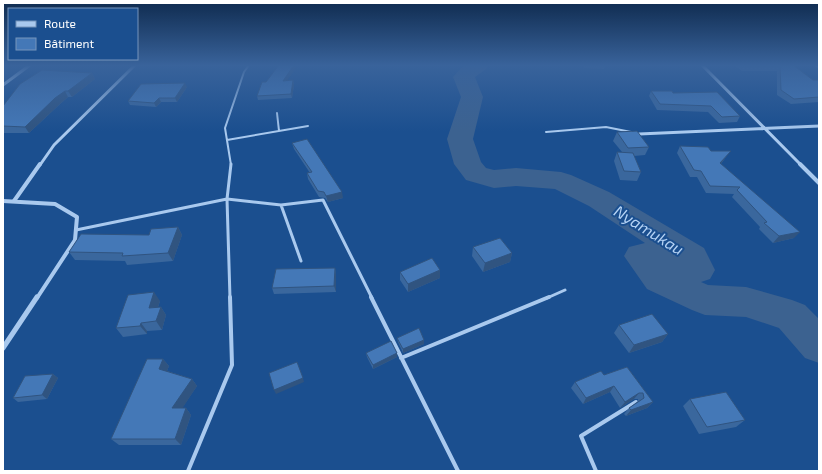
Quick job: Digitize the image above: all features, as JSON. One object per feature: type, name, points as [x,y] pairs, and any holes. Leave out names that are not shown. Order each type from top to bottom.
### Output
[{"type":"street","points":[[14,202],[54,145],[113,87]]},
{"type":"street","points":[[724,87],[819,183]]},
{"type":"street","points":[[639,134],[765,127],[819,126]]},
{"type":"street","points":[[3,201],[55,204],[77,217],[75,240],[3,348]]},
{"type":"lane","points":[[188,471],[232,365],[227,199],[231,167],[225,128],[238,87]]},
{"type":"lane","points":[[277,113],[279,131]]},
{"type":"lane","points":[[227,140],[308,126]]},
{"type":"lane","points":[[546,132],[606,127],[639,134]]},
{"type":"lane","points":[[76,230],[227,199],[281,205],[323,200],[458,471]]},
{"type":"lane","points":[[281,205],[301,260]]},
{"type":"lane","points":[[402,358],[565,290]]},
{"type":"lane","points":[[596,471],[581,436],[636,402]]},
{"type":"building","points":[[18,87],[73,87],[55,98],[25,127],[3,126],[3,106]]},
{"type":"building","points":[[139,87],[182,87],[175,98],[159,98],[154,103],[128,101]]},
{"type":"building","points":[[260,87],[292,87],[291,94],[257,96]]},
{"type":"building","points":[[781,87],[819,87],[819,97],[794,99],[781,90]]},
{"type":"building","points":[[651,91],[672,91],[673,93],[717,92],[740,116],[722,117],[711,106],[660,104]]},
{"type":"building","points":[[637,131],[649,147],[628,148],[617,132]]},
{"type":"building","points":[[307,139],[342,192],[326,196],[324,192],[318,191],[307,173],[312,172],[292,143]]},
{"type":"building","points":[[680,146],[708,147],[711,151],[731,151],[720,163],[800,232],[779,236],[764,223],[767,222],[737,190],[740,187],[710,186],[701,171],[694,170]]},
{"type":"building","points":[[617,152],[633,153],[641,172],[624,171]]},
{"type":"building","points":[[178,227],[168,253],[122,256],[123,253],[69,252],[81,234],[149,235],[151,229]]},
{"type":"building","points":[[500,238],[512,253],[485,263],[473,247]]},
{"type":"building","points":[[432,258],[440,270],[408,284],[400,272]]},
{"type":"building","points":[[335,268],[334,286],[272,288],[276,269]]},
{"type":"building","points":[[154,292],[149,308],[161,307],[156,321],[141,323],[140,326],[116,328],[128,295]]},
{"type":"building","points":[[652,314],[668,334],[634,345],[619,325]]},
{"type":"building","points":[[419,328],[424,340],[403,349],[397,338]]},
{"type":"building","points":[[391,341],[397,353],[373,365],[366,353]]},
{"type":"building","points":[[147,359],[163,359],[159,369],[192,379],[172,408],[186,408],[175,439],[111,439]]},
{"type":"building","points":[[297,362],[303,378],[274,390],[269,373]]},
{"type":"building","points":[[627,367],[653,402],[631,410],[629,408],[644,398],[643,393],[639,393],[625,402],[614,386],[586,398],[575,382],[601,371],[604,375]]},
{"type":"building","points":[[53,374],[42,395],[13,398],[25,376]]},
{"type":"building","points":[[726,392],[745,420],[707,427],[690,399]]},
{"type":"waterway","name":"Nyamukau","points":[[468,87],[472,97],[460,139],[468,164],[476,174],[494,179],[516,177],[561,181],[599,199],[692,257],[698,270],[651,254],[641,256],[659,279],[705,300],[746,302],[792,316],[819,346]]}]
